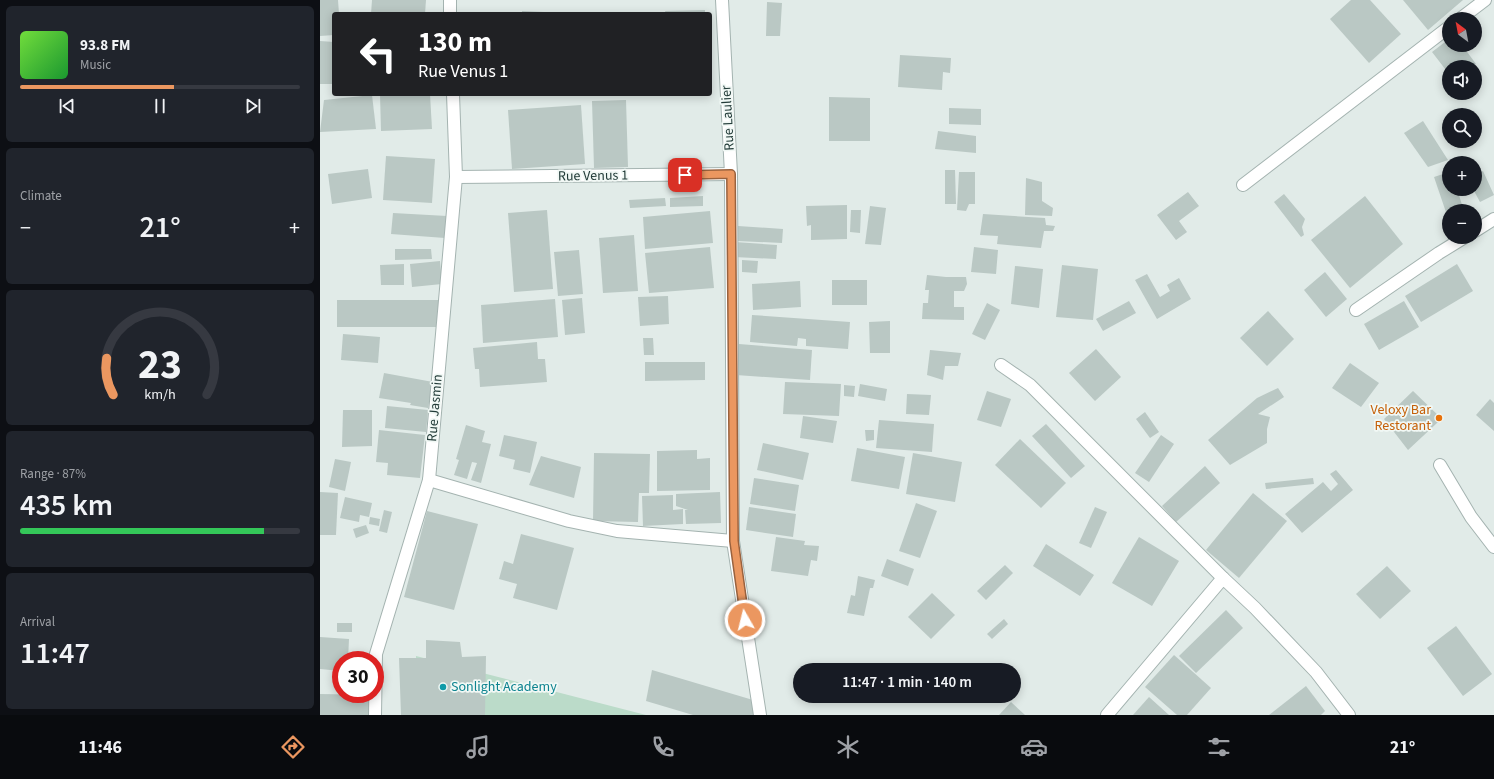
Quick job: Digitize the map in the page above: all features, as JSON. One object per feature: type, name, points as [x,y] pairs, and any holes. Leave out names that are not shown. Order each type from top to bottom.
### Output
[{"type":"street","points":[[450,0],[450,12]]},
{"type":"street","name":"Rue Laulier","points":[[722,0],[731,174],[734,541],[760,715]]},
{"type":"street","points":[[1469,12],[1485,0]]},
{"type":"street","points":[[1243,185],[1442,32]]},
{"type":"street","name":"Rue Jasmin","points":[[376,715],[376,654],[429,480],[456,177],[453,96]]},
{"type":"street","name":"Rue Venus 1","points":[[456,177],[731,174]]},
{"type":"street","points":[[1482,227],[1494,219]]},
{"type":"street","points":[[1356,310],[1452,244]]},
{"type":"street","points":[[1001,365],[1030,385],[1223,578],[1255,608],[1316,672],[1349,715]]},
{"type":"street","points":[[1440,465],[1471,517],[1494,547]]},
{"type":"street","points":[[429,480],[569,521],[617,531],[734,541]]},
{"type":"street","points":[[1107,715],[1223,578]]},
{"type":"green space","points":[[416,656],[646,715],[416,715]]},
{"type":"building","points":[[320,0],[338,0],[339,12],[332,12],[332,35],[320,36]]},
{"type":"building","points":[[372,0],[426,0],[425,12],[371,12]]},
{"type":"building","points":[[1351,0],[1370,0],[1401,34],[1369,63],[1330,19]]},
{"type":"building","points":[[1403,0],[1463,0],[1449,12],[1442,12],[1442,18],[1428,30]]},
{"type":"building","points":[[767,2],[782,3],[780,36],[766,36]]},
{"type":"building","points":[[705,10],[705,12],[665,12]]},
{"type":"building","points":[[522,11],[544,12],[522,12]]},
{"type":"building","points":[[320,41],[332,42],[332,84],[320,84]]},
{"type":"building","points":[[1442,44],[1442,52],[1467,52],[1473,60],[1442,60],[1442,65],[1432,52]]},
{"type":"building","points":[[900,55],[951,58],[950,73],[943,72],[942,90],[898,87]]},
{"type":"building","points":[[372,96],[376,129],[320,132],[324,100]]},
{"type":"building","points":[[380,96],[430,96],[432,129],[381,131]]},
{"type":"building","points":[[829,97],[870,98],[870,141],[829,141]]},
{"type":"building","points":[[626,100],[628,167],[594,168],[592,101]]},
{"type":"building","points":[[581,105],[585,164],[512,169],[508,110]]},
{"type":"building","points":[[949,108],[981,109],[981,125],[949,124]]},
{"type":"building","points":[[1423,121],[1445,156],[1442,156],[1442,162],[1428,167],[1404,133]]},
{"type":"building","points":[[938,131],[976,136],[976,153],[935,149]]},
{"type":"building","points":[[386,156],[435,159],[432,203],[383,200]]},
{"type":"building","points":[[368,169],[372,198],[332,204],[328,174]]},
{"type":"building","points":[[945,170],[955,170],[956,204],[945,204]]},
{"type":"building","points":[[959,172],[975,172],[975,204],[969,204],[966,211],[957,210]]},
{"type":"building","points":[[1482,172],[1494,195],[1480,202],[1477,196],[1482,196]]},
{"type":"building","points":[[1442,174],[1442,196],[1459,196],[1462,204],[1443,204],[1434,177]]},
{"type":"building","points":[[1026,178],[1042,182],[1042,201],[1053,208],[1052,216],[1025,215]]},
{"type":"building","points":[[1188,192],[1199,206],[1179,221],[1187,232],[1176,240],[1157,215]]},
{"type":"building","points":[[1284,194],[1305,219],[1302,227],[1304,235],[1301,237],[1274,202]]},
{"type":"building","points":[[703,196],[703,206],[670,207],[670,198]]},
{"type":"building","points":[[1365,196],[1403,244],[1350,288],[1311,240]]},
{"type":"building","points":[[665,198],[666,206],[630,208],[629,200]]},
{"type":"building","points":[[847,205],[847,239],[811,240],[811,225],[807,226],[806,206]]},
{"type":"building","points":[[870,206],[886,208],[881,245],[865,244]]},
{"type":"building","points":[[547,210],[553,289],[514,292],[508,213]]},
{"type":"building","points":[[851,210],[861,210],[860,233],[850,232]]},
{"type":"building","points":[[710,211],[713,243],[645,249],[643,217]]},
{"type":"building","points":[[393,213],[447,216],[445,238],[391,234]]},
{"type":"building","points":[[983,214],[1045,218],[1046,225],[1055,226],[1053,231],[1044,231],[1041,248],[997,244],[998,236],[980,235]]},
{"type":"building","points":[[738,226],[783,229],[782,243],[737,241]]},
{"type":"building","points":[[634,235],[638,291],[603,293],[599,238]]},
{"type":"building","points":[[735,242],[777,245],[776,259],[734,257]]},
{"type":"building","points":[[710,247],[714,288],[649,293],[645,253]]},
{"type":"building","points":[[974,247],[998,250],[996,274],[971,272]]},
{"type":"building","points":[[395,249],[431,249],[432,259],[395,260]]},
{"type":"building","points":[[579,250],[583,294],[558,296],[554,252]]},
{"type":"building","points":[[742,260],[758,261],[757,273],[742,272]]},
{"type":"building","points":[[440,261],[442,284],[412,287],[410,264]]},
{"type":"building","points":[[404,264],[404,285],[381,285],[380,265]]},
{"type":"building","points":[[1457,264],[1473,291],[1421,322],[1405,296]]},
{"type":"building","points":[[1062,265],[1098,269],[1093,320],[1056,317]]},
{"type":"building","points":[[1015,266],[1043,269],[1039,308],[1011,304]]},
{"type":"building","points":[[1325,272],[1347,299],[1326,317],[1304,290]]},
{"type":"building","points":[[1147,274],[1160,297],[1170,291],[1167,285],[1179,278],[1191,299],[1157,319],[1135,280]]},
{"type":"building","points":[[927,275],[966,277],[967,284],[964,291],[954,291],[954,307],[964,307],[964,320],[922,319],[923,303],[928,303],[929,290],[925,290]]},
{"type":"building","points":[[832,280],[867,280],[867,305],[832,305]]},
{"type":"building","points":[[800,281],[801,307],[753,310],[752,284]]},
{"type":"building","points":[[668,296],[669,324],[640,326],[638,297]]},
{"type":"building","points":[[582,298],[585,333],[565,335],[562,300]]},
{"type":"building","points":[[555,299],[558,337],[483,343],[481,305]]},
{"type":"building","points":[[337,300],[438,300],[438,327],[337,327]]},
{"type":"building","points":[[1129,301],[1136,313],[1103,331],[1096,319]]},
{"type":"building","points":[[1404,301],[1419,327],[1379,350],[1364,324]]},
{"type":"building","points":[[987,303],[1000,310],[985,340],[972,334]]},
{"type":"building","points":[[1268,311],[1294,339],[1267,366],[1240,338]]},
{"type":"building","points":[[752,315],[850,322],[848,349],[806,346],[806,339],[798,338],[797,346],[750,342]]},
{"type":"building","points":[[890,321],[890,353],[870,353],[869,322]]},
{"type":"building","points":[[343,334],[380,337],[378,363],[341,360]]},
{"type":"building","points":[[643,338],[653,338],[654,355],[644,355]]},
{"type":"building","points":[[537,342],[538,359],[545,359],[547,382],[480,387],[479,369],[475,369],[473,348]]},
{"type":"building","points":[[739,344],[812,350],[810,380],[736,375]]},
{"type":"building","points":[[1096,349],[1121,377],[1095,401],[1069,373]]},
{"type":"building","points":[[930,350],[961,353],[958,366],[945,366],[943,380],[927,375]]},
{"type":"building","points":[[645,362],[705,362],[705,380],[645,381]]},
{"type":"building","points":[[1350,363],[1379,383],[1361,407],[1332,388]]},
{"type":"building","points":[[384,373],[433,382],[428,408],[410,405],[411,403],[379,398]]},
{"type":"building","points":[[785,382],[841,384],[839,416],[783,414]]},
{"type":"building","points":[[860,384],[887,389],[885,401],[858,396]]},
{"type":"building","points":[[844,385],[855,386],[854,397],[844,396]]},
{"type":"building","points":[[1278,388],[1284,397],[1258,414],[1270,417],[1267,429],[1267,443],[1230,465],[1208,440],[1257,398]]},
{"type":"building","points":[[987,391],[1011,399],[1001,427],[977,420]]},
{"type":"building","points":[[1413,391],[1443,420],[1437,423],[1408,450],[1384,419]]},
{"type":"building","points":[[907,394],[931,395],[929,415],[906,414]]},
{"type":"building","points":[[1490,399],[1494,403],[1494,431],[1476,415]]},
{"type":"building","points":[[387,406],[428,410],[426,432],[385,428]]},
{"type":"building","points":[[343,410],[372,410],[372,446],[342,447]]},
{"type":"building","points":[[1145,412],[1159,432],[1150,438],[1136,419]]},
{"type":"building","points":[[803,416],[837,421],[833,443],[800,438]]},
{"type":"building","points":[[879,420],[934,424],[932,452],[876,448]]},
{"type":"building","points":[[1046,424],[1085,466],[1071,478],[1032,436]]},
{"type":"building","points":[[466,425],[485,431],[482,442],[491,444],[481,483],[471,480],[477,463],[472,462],[467,479],[454,475],[459,460],[456,459]]},
{"type":"building","points":[[379,430],[425,435],[420,478],[387,475],[388,463],[376,462]]},
{"type":"building","points":[[865,430],[874,430],[874,440],[866,441]]},
{"type":"building","points":[[504,435],[537,442],[530,473],[513,469],[515,460],[499,456]]},
{"type":"building","points":[[1161,435],[1174,444],[1149,482],[1135,473]]},
{"type":"building","points":[[1020,439],[1066,483],[1041,508],[995,465]]},
{"type":"building","points":[[763,443],[809,453],[803,480],[757,470]]},
{"type":"building","points":[[857,448],[905,457],[899,489],[851,481]]},
{"type":"building","points":[[697,450],[697,459],[710,458],[710,490],[657,491],[657,451]]},
{"type":"building","points":[[594,453],[650,454],[649,493],[639,493],[638,522],[593,521]]},
{"type":"building","points":[[913,453],[962,462],[955,502],[906,494]]},
{"type":"building","points":[[541,456],[581,467],[574,498],[529,485]]},
{"type":"building","points":[[335,459],[351,462],[345,491],[329,487]]},
{"type":"building","points":[[1205,466],[1220,483],[1176,522],[1162,506]]},
{"type":"building","points":[[1336,470],[1353,490],[1302,533],[1285,514],[1323,482],[1331,491],[1338,484],[1330,474]]},
{"type":"building","points":[[754,478],[799,485],[795,511],[750,504]]},
{"type":"building","points":[[1313,478],[1314,484],[1266,489],[1265,483]]},
{"type":"building","points":[[320,492],[338,493],[336,535],[320,535]]},
{"type":"building","points":[[720,492],[721,523],[686,524],[685,510],[688,510],[676,506],[676,494]]},
{"type":"building","points":[[1253,493],[1287,521],[1239,578],[1206,550]]},
{"type":"building","points":[[673,495],[673,510],[683,509],[683,524],[643,526],[642,496]]},
{"type":"building","points":[[345,497],[372,503],[369,517],[360,515],[359,522],[340,518]]},
{"type":"building","points":[[916,503],[937,511],[920,558],[899,551]]},
{"type":"building","points":[[749,507],[796,514],[793,537],[746,530]]},
{"type":"building","points":[[1095,507],[1107,512],[1091,548],[1079,543]]},
{"type":"building","points":[[384,510],[392,512],[387,533],[379,531]]},
{"type":"building","points":[[427,511],[478,524],[454,610],[404,597]]},
{"type":"building","points":[[370,517],[380,519],[379,526],[369,524]]},
{"type":"building","points":[[366,525],[369,533],[356,538],[353,529]]},
{"type":"building","points":[[521,534],[574,548],[557,610],[513,598],[517,584],[499,579],[504,561],[513,564]]},
{"type":"building","points":[[776,537],[805,541],[804,545],[819,546],[817,561],[811,560],[808,576],[771,571]]},
{"type":"building","points":[[1139,537],[1179,561],[1152,606],[1112,583]]},
{"type":"building","points":[[1046,544],[1094,575],[1080,596],[1033,566]]},
{"type":"building","points":[[887,559],[914,569],[908,586],[881,576]]},
{"type":"building","points":[[1005,565],[1013,573],[986,600],[977,591]]},
{"type":"building","points":[[1387,566],[1411,591],[1380,619],[1356,594]]},
{"type":"building","points":[[858,576],[875,580],[873,588],[870,588],[864,616],[847,613],[851,595],[855,596]]},
{"type":"building","points":[[932,593],[955,615],[931,639],[908,617]]},
{"type":"building","points":[[1226,610],[1243,628],[1196,673],[1179,656]]},
{"type":"building","points":[[1004,619],[1008,624],[992,639],[987,634]]},
{"type":"building","points":[[337,623],[352,623],[352,632],[337,632]]},
{"type":"building","points":[[1456,626],[1492,674],[1463,696],[1427,648]]},
{"type":"building","points":[[320,637],[349,639],[348,651],[332,651],[332,670],[320,669]]},
{"type":"building","name":"Sonlight Academy","points":[[426,640],[460,642],[462,657],[486,656],[485,715],[401,715],[399,658],[426,658]]},
{"type":"building","points":[[1174,655],[1211,688],[1187,715],[1177,715],[1145,687]]},
{"type":"building","points":[[652,670],[753,700],[754,715],[693,715],[646,701]]},
{"type":"building","points":[[1306,686],[1325,711],[1321,715],[1269,715]]},
{"type":"building","points":[[320,694],[332,694],[332,703],[380,703],[380,715],[320,715]]},
{"type":"building","points":[[1149,697],[1169,715],[1133,715]]},
{"type":"building","points":[[1010,703],[1012,703],[1025,715],[999,715]]},
{"type":"place","name":"Veloxy Bar Restorant","points":[[1439,418]]},
{"type":"place","name":"Sonlight Academy","points":[[443,687]]},
{"type":"route","points":[[685,175],[731,174],[734,541],[745,620]]}]
